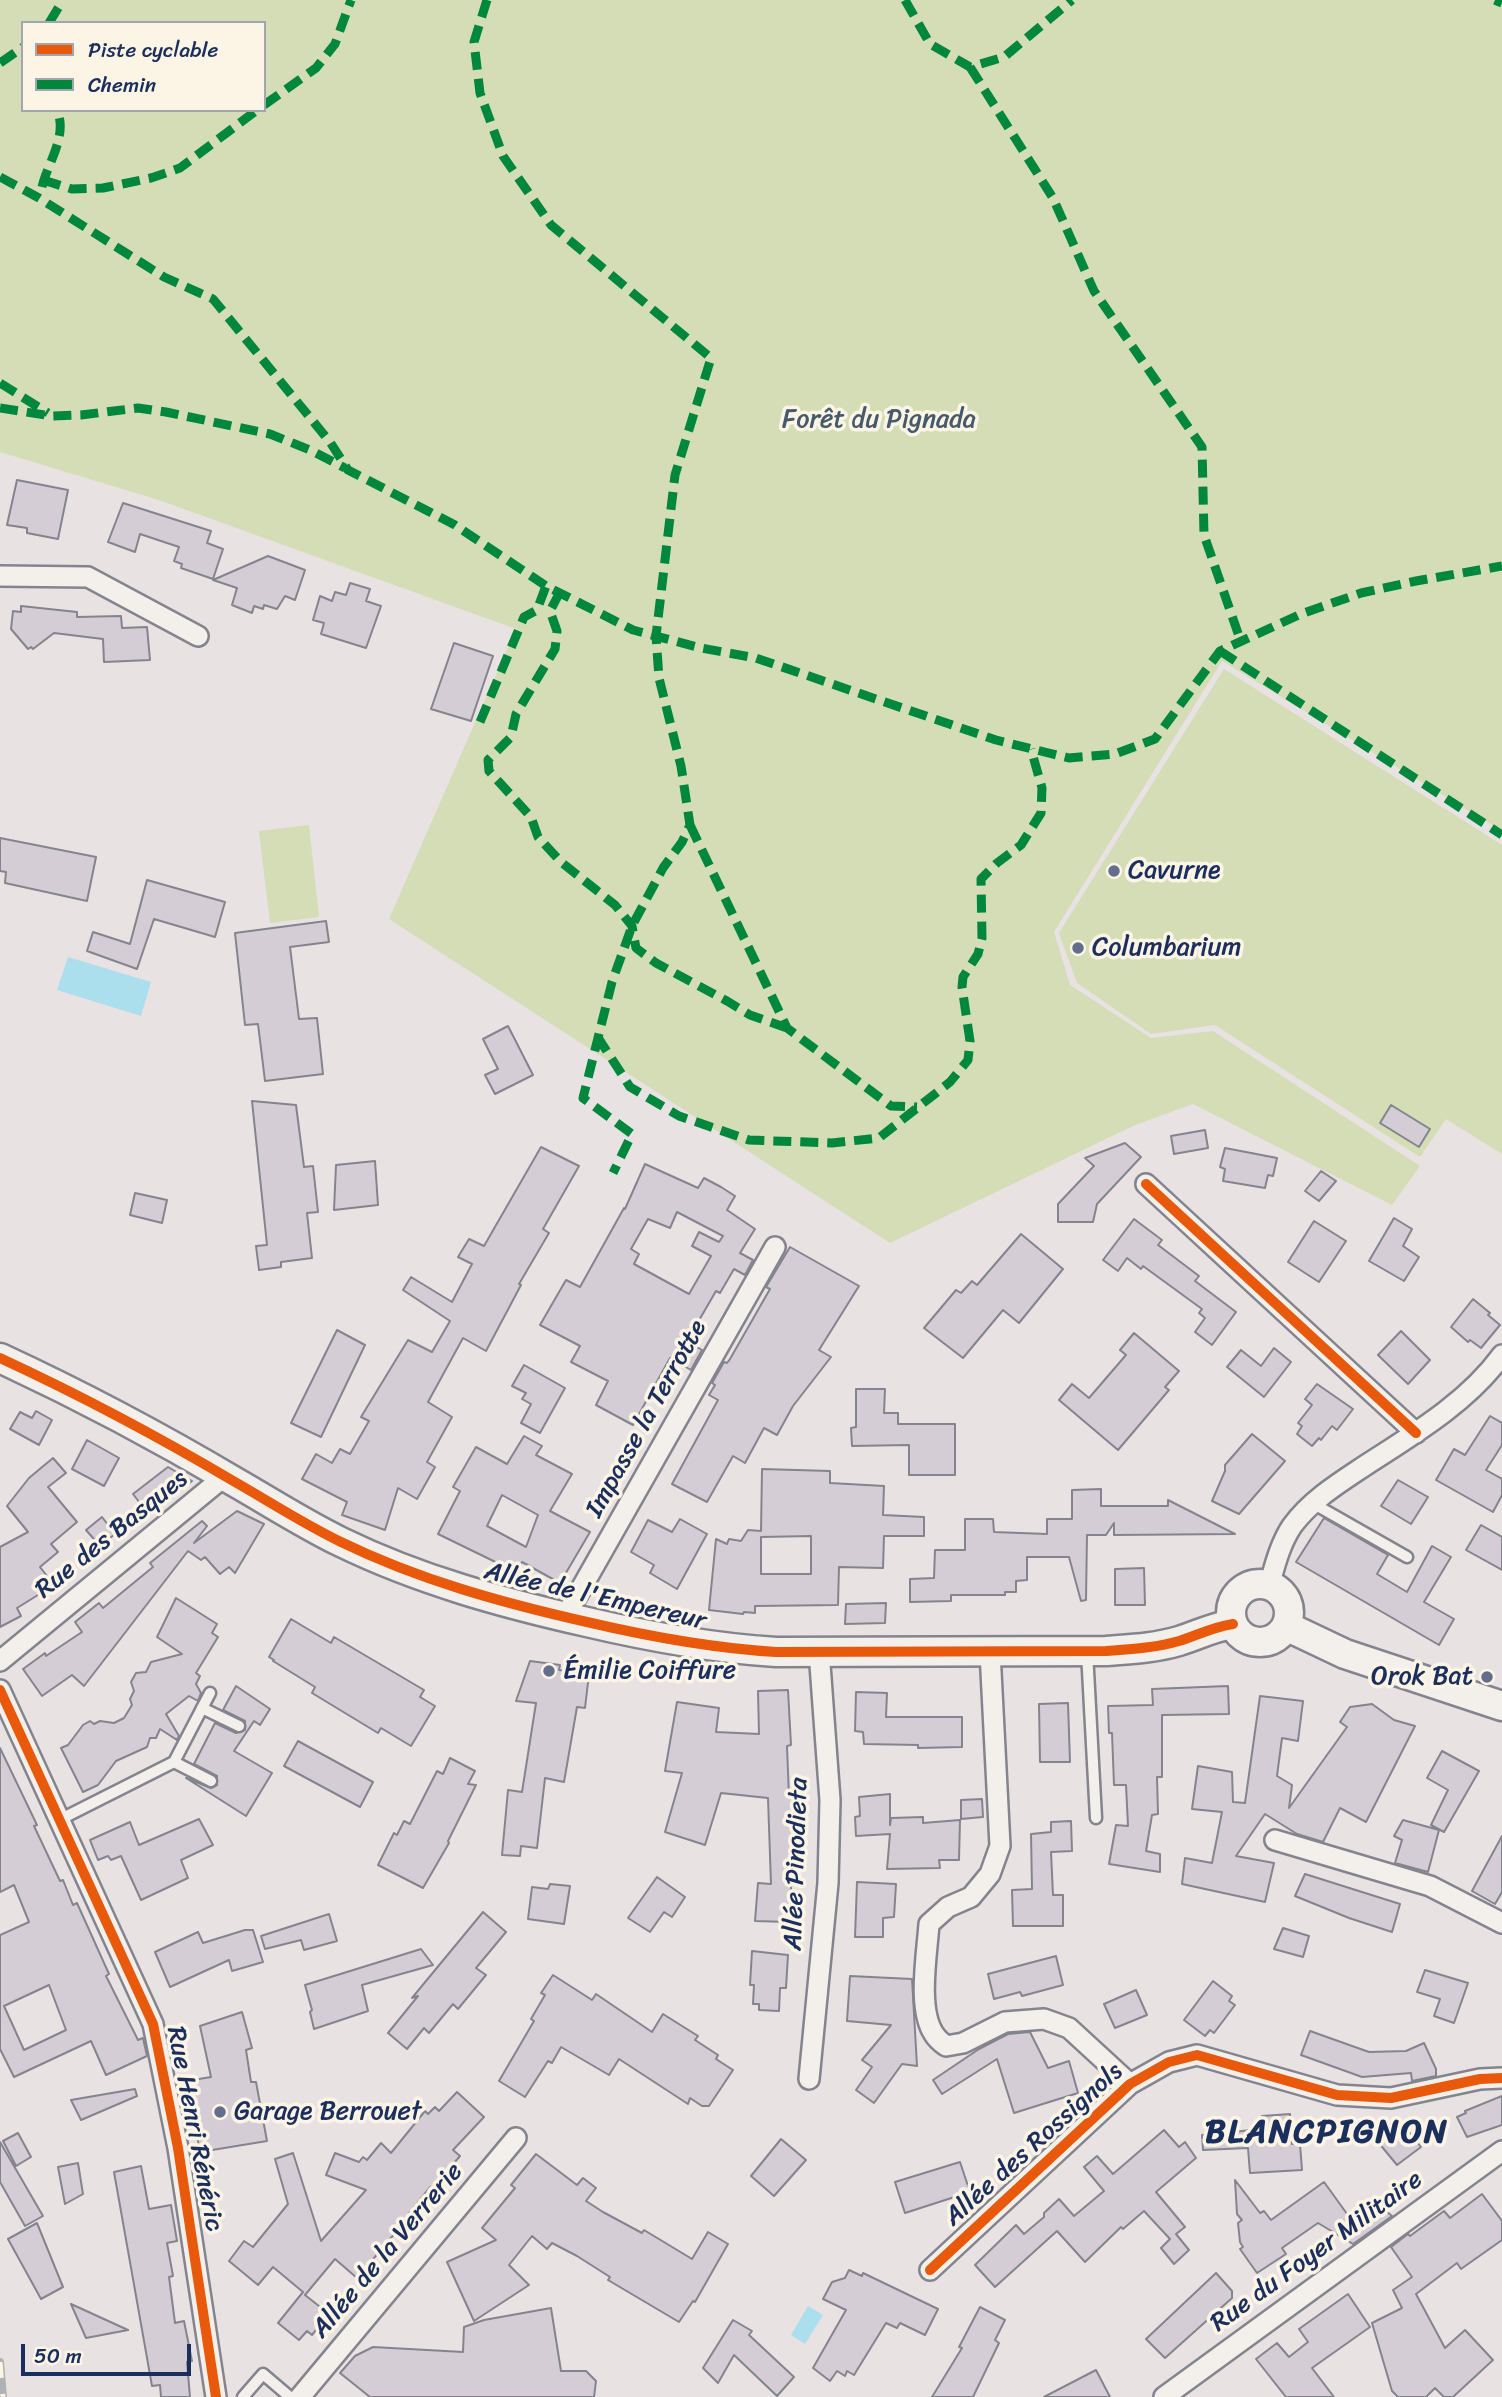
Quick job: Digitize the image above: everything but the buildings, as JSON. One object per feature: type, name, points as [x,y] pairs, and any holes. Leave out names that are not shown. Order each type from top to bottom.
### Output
[{"type":"street","points":[[0,576],[88,577],[198,636]]},
{"type":"street","points":[[1146,1184],[1416,1433]]},
{"type":"street","name":"Impasse la Terrotte","points":[[565,1617],[775,1247]]},
{"type":"street","points":[[1269,1586],[1279,1550],[1293,1526],[1323,1494],[1416,1433],[1473,1388],[1502,1355]]},
{"type":"street","name":"Allée de l'Empereur","points":[[0,1358],[225,1476],[287,1514],[393,1565],[456,1588],[671,1641],[776,1652],[1087,1651],[1153,1647],[1211,1628],[1233,1624]]},
{"type":"street","name":"Rue des Basques","points":[[0,1661],[225,1476]]},
{"type":"street","points":[[1256,1584],[1269,1586],[1280,1592],[1286,1602],[1289,1614],[1286,1626],[1278,1636],[1266,1642],[1252,1641],[1241,1635],[1233,1624],[1231,1611],[1235,1598],[1244,1589],[1256,1584]]},
{"type":"street","points":[[1286,1626],[1345,1654],[1502,1706]]},
{"type":"street","name":"Allée Pinodieta","points":[[809,2079],[828,1883],[830,1800],[819,1651]]},
{"type":"street","points":[[990,1652],[1000,1846],[990,1874],[971,1897],[948,1907],[929,1924],[926,2012],[934,2034],[946,2046],[964,2043],[1004,2022],[1044,2020],[1069,2028],[1130,2084]]},
{"type":"street","name":"Rue Henri Rénéric","points":[[0,1690],[153,2024],[178,2148],[216,2397]]},
{"type":"street","points":[[1275,1840],[1430,1886],[1502,1923]]},
{"type":"street","name":"Allée des Rossignols","points":[[930,2270],[1130,2084],[1169,2062],[1197,2055],[1337,2095],[1391,2098],[1480,2079],[1502,2078]]},
{"type":"street","name":"Allée de la Verrerie","points":[[300,2397],[516,2138]]},
{"type":"street","name":"Rue du Foyer Militaire","points":[[1164,2397],[1502,2151]]},
{"type":"lane","points":[[1314,1504],[1407,1557]]},
{"type":"lane","points":[[1087,1651],[1096,1818]]},
{"type":"lane","points":[[59,1820],[174,1762],[210,1693]]},
{"type":"lane","points":[[202,1708],[239,1726]]},
{"type":"lane","points":[[174,1762],[211,1782]]},
{"type":"lane","points":[[243,2397],[263,2374],[290,2397]]},
{"type":"green space","name":"Forêt du Pignada","points":[[0,0],[1502,0],[1502,831],[1222,661],[1054,932],[1070,985],[1151,1038],[1213,1031],[1420,1166],[1392,1205],[1193,1104],[1135,1125],[890,1243],[389,919],[516,629],[159,500],[0,452]]},
{"type":"green space","points":[[1224,669],[1502,845],[1502,1154],[1446,1119],[1420,1157],[1215,1025],[1151,1034],[1077,983],[1059,933]]},
{"type":"green space","points":[[309,825],[319,917],[270,923],[259,831]]},
{"type":"water","points":[[68,957],[151,982],[141,1016],[57,990]]},
{"type":"water","points":[[808,2306],[823,2315],[805,2344],[791,2335]]},
{"type":"railway","points":[[0,2362],[3,2397]]},
{"type":"marked path","points":[[50,21],[63,0]]},
{"type":"marked path","points":[[266,104],[316,68],[335,44],[351,0]]},
{"type":"marked path","points":[[487,0],[474,42],[480,93],[503,156],[551,225],[711,358],[675,475],[656,636],[659,678],[681,766],[690,825],[632,926],[612,982],[583,1098],[632,1134],[613,1173]]},
{"type":"marked path","points":[[905,0],[930,44],[970,67],[1004,57],[1072,0]]},
{"type":"marked path","points":[[1495,0],[1502,3]]},
{"type":"marked path","points":[[0,63],[21,48]]},
{"type":"marked path","points":[[970,67],[1053,198],[1094,291],[1202,447],[1204,535],[1241,642]]},
{"type":"marked path","points":[[42,187],[59,139],[58,112]]},
{"type":"marked path","points":[[43,180],[72,189],[103,188],[151,178],[180,168],[254,112]]},
{"type":"marked path","points":[[0,177],[39,198],[164,277],[213,299],[330,442],[348,470],[455,525],[546,586],[633,630],[701,648],[756,658],[996,740],[1069,758],[1115,754],[1155,739],[1220,651],[1301,614],[1361,593],[1502,566]]},
{"type":"marked path","points":[[0,383],[48,413]]},
{"type":"marked path","points":[[0,408],[52,416],[138,408],[166,412],[270,434],[345,468]]},
{"type":"marked path","points":[[480,722],[524,617],[537,610],[546,586]]},
{"type":"marked path","points":[[560,592],[550,611],[557,631],[555,649],[516,714],[511,737],[488,760],[489,771],[531,817],[538,837],[561,862],[615,905],[632,926],[636,948],[656,963],[750,1015],[787,1028]]},
{"type":"marked path","points":[[1220,651],[1502,835]]},
{"type":"marked path","points":[[597,1036],[630,1087],[679,1116],[749,1140],[832,1143],[879,1138],[950,1082],[968,1060],[970,1041],[962,987],[963,977],[978,954],[982,938],[981,879],[1021,845],[1041,813],[1042,788],[1031,749]]},
{"type":"marked path","points":[[690,825],[787,1028],[891,1106],[917,1107]]},
{"type":"cycle path","points":[[1146,1184],[1416,1433]]},
{"type":"cycle path","points":[[0,1358],[119,1417],[314,1528],[371,1556],[462,1589],[524,1607],[611,1627],[704,1645],[776,1652],[1106,1651],[1170,1643],[1233,1624]]},
{"type":"cycle path","points":[[0,1690],[153,2024],[178,2148],[216,2397]]},
{"type":"cycle path","points":[[930,2270],[1130,2084],[1169,2062],[1197,2055],[1337,2095],[1391,2098],[1480,2079],[1502,2078]]},
{"type":"place","name":"Cavurne","points":[[1114,871]]},
{"type":"place","name":"Columbarium","points":[[1078,948]]},
{"type":"place","name":"Émilie Coiffure","points":[[549,1671]]},
{"type":"place","name":"Orok Bat","points":[[1487,1677]]},
{"type":"place","name":"Garage Berrouet","points":[[220,2112]]},
{"type":"district","name":"BLANCPIGNON","points":[[1327,2134]]}]
